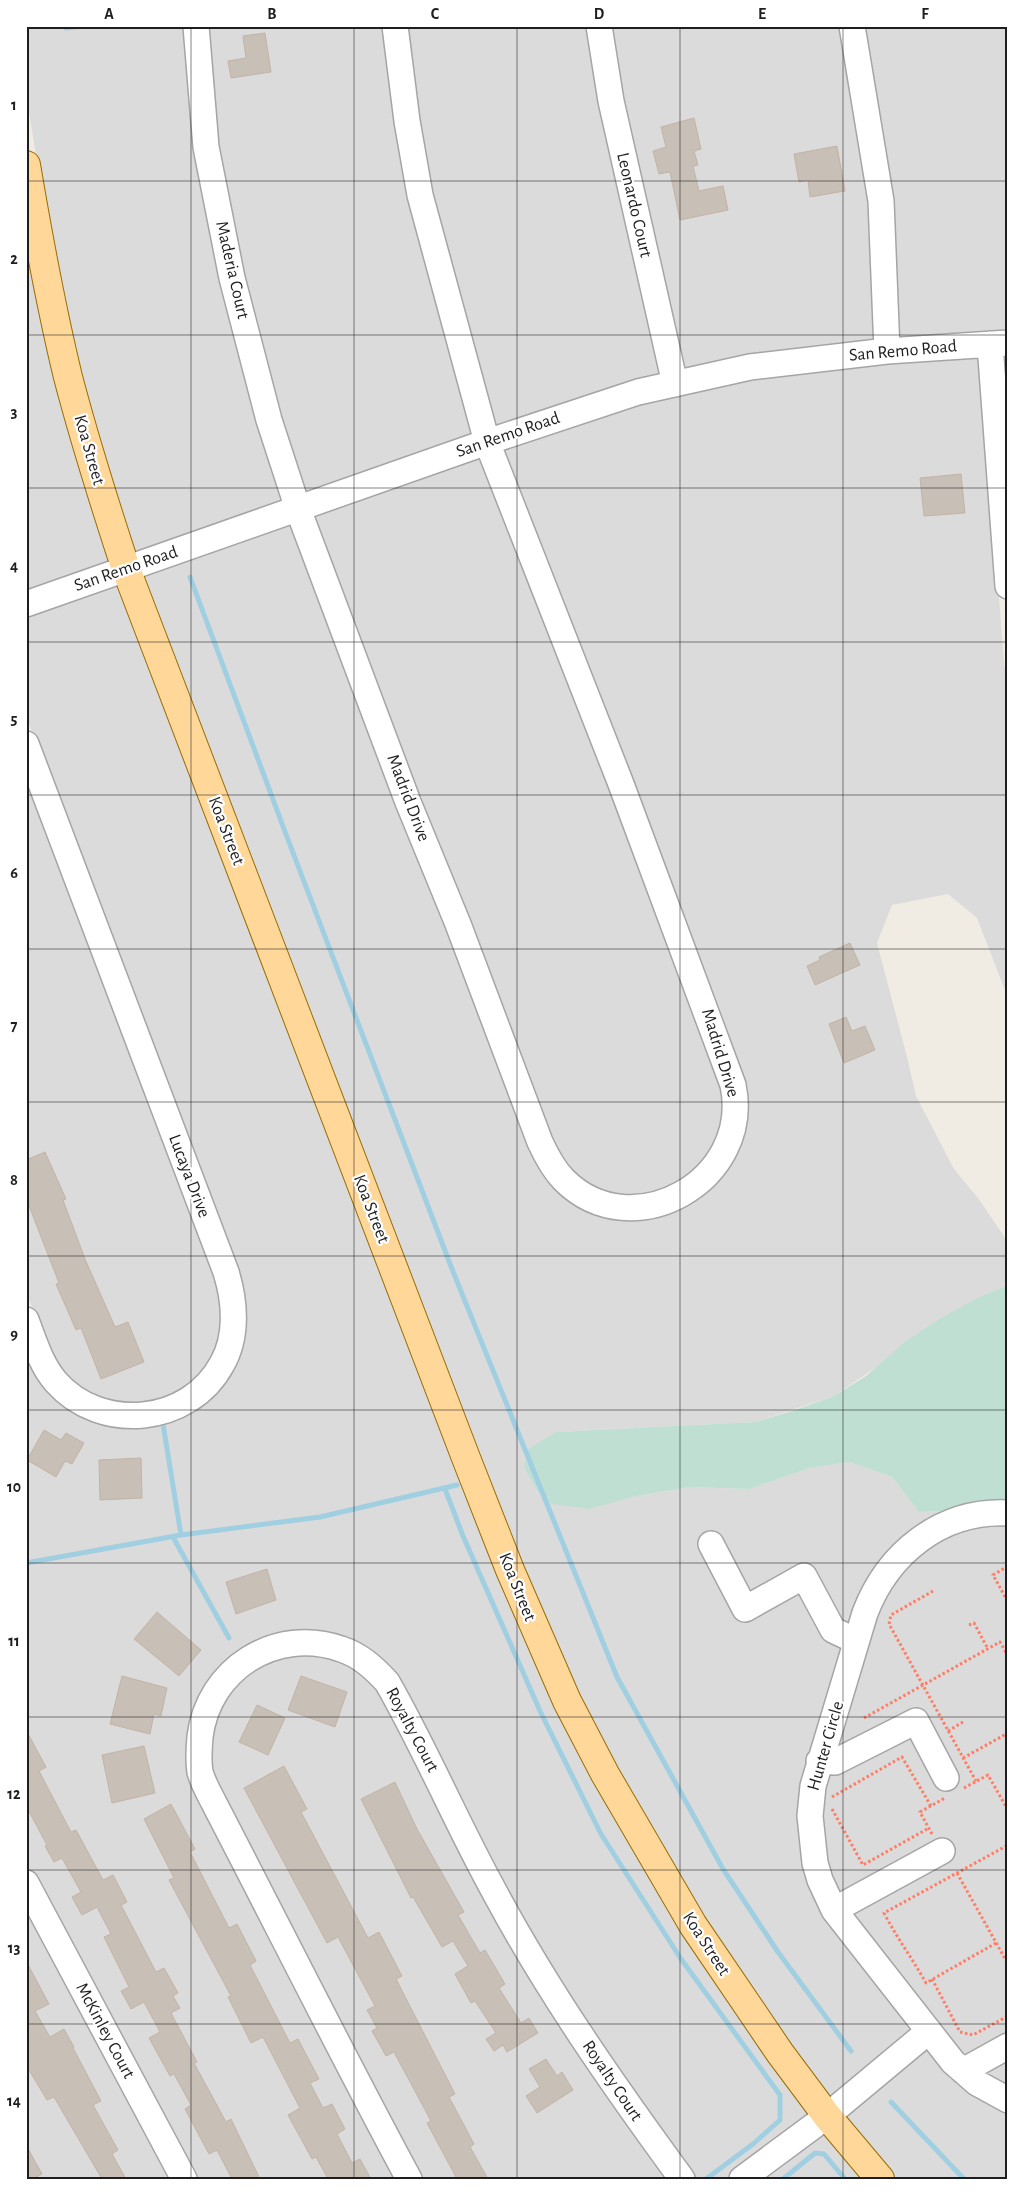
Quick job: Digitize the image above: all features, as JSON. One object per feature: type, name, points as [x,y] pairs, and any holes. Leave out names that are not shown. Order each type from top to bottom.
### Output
[{"type":"main road","name":"Koa Street","points":[[26,165],[42,261],[68,377],[95,474],[126,569],[459,1440],[539,1640],[567,1701],[605,1774],[693,1925],[780,2053],[827,2116],[880,2179]]},
{"type":"street","name":"Maderia Court","points":[[196,26],[206,147],[232,278],[269,420],[298,509]]},
{"type":"street","points":[[395,26],[407,122],[420,195],[487,442]]},
{"type":"street","name":"Leonardo Court","points":[[599,26],[611,101],[675,384]]},
{"type":"street","points":[[852,26],[881,201],[887,351]]},
{"type":"street","name":"San Remo Road","points":[[26,604],[487,442],[638,392],[750,367],[887,351],[999,343]]},
{"type":"street","points":[[999,343],[1008,586]]},
{"type":"street","name":"Madrid Drive","points":[[298,509],[408,802],[458,924],[547,1157],[565,1181],[583,1194],[600,1202],[630,1207],[645,1206],[665,1201],[683,1194],[700,1183],[714,1169],[730,1140],[735,1121],[736,1095],[621,784],[487,442]]},
{"type":"street","name":"Lucaya Drive","points":[[26,744],[226,1272],[232,1290],[234,1307],[228,1352],[222,1365],[208,1384],[172,1408],[148,1416],[134,1417],[104,1412],[66,1391],[55,1381],[47,1368],[26,1320]]},
{"type":"street","name":"Hunter Circle","points":[[1008,1513],[982,1515],[952,1522],[933,1531],[897,1558],[879,1584],[871,1598],[856,1641],[819,1761],[811,1800],[810,1832],[820,1880],[834,1910],[953,2062],[977,2082],[1008,2100]]},
{"type":"street","points":[[711,1544],[745,1609],[804,1576],[833,1630],[856,1641]]},
{"type":"street","name":"Royalty Court","points":[[409,2179],[357,2084],[200,1772],[201,1729],[209,1702],[229,1675],[246,1661],[274,1647],[301,1643],[325,1644],[342,1649],[360,1657],[387,1682],[493,1890],[528,1952],[616,2090],[682,2179]]},
{"type":"street","points":[[819,1761],[835,1762],[916,1721],[953,1787]]},
{"type":"street","points":[[834,1910],[942,1851]]},
{"type":"street","name":"McKinley Court","points":[[26,1883],[184,2179]]},
{"type":"street","points":[[742,2179],[827,2116],[929,2031]]},
{"type":"street","points":[[963,2071],[1008,2046]]},
{"type":"path","points":[[1008,1566],[993,1575],[1008,1602]]},
{"type":"path","points":[[934,1591],[890,1614],[889,1624],[976,1781]]},
{"type":"path","points":[[969,1625],[974,1623],[988,1649]]},
{"type":"path","points":[[864,1718],[1000,1642],[1007,1654]]},
{"type":"path","points":[[948,1731],[962,1722]]},
{"type":"path","points":[[963,1758],[1008,1733]]},
{"type":"path","points":[[827,1799],[902,1757],[931,1806]]},
{"type":"path","points":[[1007,1962],[920,1812],[931,1806],[953,1787],[976,1781],[988,1775],[1008,1810]]},
{"type":"path","points":[[832,1808],[863,1864],[929,1828]]},
{"type":"path","points":[[996,1943],[926,1983],[907,1948],[900,1944],[884,1913],[1008,1845]]},
{"type":"path","points":[[932,1980],[960,2032],[973,2035],[1008,2016]]},
{"type":"shaded area","points":[[26,26],[186,26],[286,503],[132,557],[105,471],[52,258],[26,93]]},
{"type":"shaded area","points":[[205,26],[385,26],[475,436],[304,497],[278,417],[241,276],[216,145]]},
{"type":"shaded area","points":[[405,26],[589,26],[663,377],[494,430],[430,193]]},
{"type":"shaded area","points":[[608,26],[842,26],[871,203],[877,343],[682,373],[620,99]]},
{"type":"shaded area","points":[[862,26],[1008,26],[1008,334],[896,342]]},
{"type":"shaded area","points":[[26,225],[114,564],[26,594]]},
{"type":"shaded area","points":[[980,354],[1004,662],[1008,685],[1008,998],[977,918],[948,894],[892,905],[877,943],[916,1096],[954,1169],[978,1198],[1008,1242],[1008,1285],[977,1298],[834,1396],[755,1422],[556,1432],[524,1468],[538,1492],[590,1509],[637,1496],[689,1487],[749,1489],[810,1468],[849,1462],[892,1477],[919,1512],[961,1510],[851,1628],[840,1623],[812,1572],[750,1596],[715,1532],[698,1541],[737,1613],[799,1589],[845,1646],[802,1849],[916,2030],[829,2102],[789,2047],[658,1848],[548,1636],[138,574],[292,520],[538,1161],[645,1215],[742,1132],[499,447],[639,401],[751,376]]},
{"type":"shaded area","points":[[480,453],[612,788],[724,1088],[721,1138],[687,1181],[645,1197],[604,1193],[572,1174],[556,1152],[310,514]]},
{"type":"shaded area","points":[[119,581],[501,1574],[814,2114],[727,2179],[694,2179],[625,2084],[537,1947],[395,1675],[287,1635],[192,1727],[398,2179],[195,2179],[26,1862],[26,1348],[83,1413],[214,1390],[235,1268],[26,716],[26,613]]},
{"type":"shaded area","points":[[26,772],[216,1275],[223,1324],[214,1361],[179,1394],[128,1408],[93,1397],[63,1375],[49,1351],[26,1292]]},
{"type":"shaded area","points":[[1008,1522],[1008,2036],[965,2060],[848,1912],[955,1854],[947,1839],[839,1897],[829,1876],[820,1830],[827,1771],[911,1733],[941,1791],[958,1781],[925,1716],[834,1753],[880,1601],[904,1564],[955,1531]]},
{"type":"shaded area","points":[[323,1653],[366,1674],[391,1709],[669,2179],[421,2179],[210,1769],[214,1716],[242,1675],[276,1656]]},
{"type":"shaded area","points":[[26,1904],[173,2179],[26,2179]]},
{"type":"shaded area","points":[[927,2045],[958,2084],[961,2082],[1008,2110],[1008,2179],[893,2179],[840,2116]]},
{"type":"shaded area","points":[[1008,2056],[1008,2089],[980,2072]]},
{"type":"shaded area","points":[[825,2128],[866,2179],[757,2179]]},
{"type":"green space","points":[[1008,1285],[1008,1499],[961,1510],[919,1512],[892,1477],[849,1462],[810,1468],[749,1489],[689,1487],[637,1496],[590,1509],[552,1504],[538,1492],[524,1468],[528,1449],[556,1432],[755,1422],[834,1396],[866,1376],[906,1341],[941,1318],[977,1298]]},
{"type":"building","points":[[265,33],[271,72],[231,78],[228,61],[246,58],[243,36]]},
{"type":"building","points":[[694,118],[701,149],[694,151],[698,165],[693,166],[699,191],[723,186],[728,210],[680,220],[670,172],[659,174],[653,151],[666,147],[661,127]]},
{"type":"building","points":[[837,146],[845,191],[810,197],[808,180],[799,182],[794,154]]},
{"type":"building","points":[[961,474],[965,513],[924,516],[920,478]]},
{"type":"building","points":[[850,943],[860,965],[815,985],[807,966],[820,960],[819,957]]},
{"type":"building","points":[[846,1017],[852,1031],[865,1026],[875,1050],[844,1063],[829,1024]]},
{"type":"building","points":[[45,1152],[66,1199],[63,1200],[85,1259],[115,1327],[128,1322],[144,1362],[101,1379],[81,1328],[76,1330],[56,1284],[59,1283],[26,1198],[26,1160]]},
{"type":"building","points":[[44,1430],[61,1440],[66,1433],[84,1443],[72,1464],[65,1461],[56,1477],[27,1460]]},
{"type":"building","points":[[141,1458],[142,1498],[100,1500],[99,1460]]},
{"type":"building","points":[[267,1569],[276,1600],[236,1614],[226,1582]]},
{"type":"building","points":[[157,1612],[201,1650],[179,1676],[134,1639]]},
{"type":"building","points":[[122,1676],[167,1688],[161,1716],[154,1714],[150,1734],[110,1724]]},
{"type":"building","points":[[301,1676],[347,1692],[335,1727],[288,1710]]},
{"type":"building","points":[[257,1705],[285,1718],[268,1755],[239,1742]]},
{"type":"building","points":[[26,1730],[46,1767],[39,1771],[71,1832],[76,1830],[103,1880],[113,1875],[127,1902],[121,1905],[156,1972],[164,1968],[178,1993],[173,1996],[180,2008],[171,2013],[197,2062],[194,2063],[226,2122],[231,2119],[260,2179],[232,2179],[217,2150],[209,2154],[185,2109],[191,2105],[174,2074],[170,2076],[149,2038],[160,2032],[144,2002],[131,2009],[121,1991],[129,1987],[104,1937],[111,1934],[97,1907],[82,1915],[72,1897],[81,1892],[62,1858],[54,1862],[45,1846],[47,1845],[26,1806]]},
{"type":"building","points":[[144,1746],[155,1793],[112,1803],[102,1755]]},
{"type":"building","points":[[284,1766],[307,1809],[301,1812],[368,1938],[379,1932],[402,1976],[396,1979],[455,2094],[449,2097],[474,2144],[470,2147],[488,2179],[457,2179],[427,2123],[431,2121],[394,2052],[386,2056],[372,2031],[377,2028],[367,2010],[375,2006],[338,1937],[327,1943],[244,1788]]},
{"type":"building","points":[[395,1782],[417,1829],[464,1912],[458,1915],[480,1953],[485,1950],[505,1984],[499,1988],[521,2023],[529,2018],[538,2033],[507,2052],[503,2045],[494,2051],[486,2039],[496,2033],[475,2001],[471,2003],[455,1974],[468,1966],[453,1941],[442,1947],[413,1897],[411,1898],[361,1799]]},
{"type":"building","points":[[171,1804],[195,1849],[190,1852],[229,1928],[237,1924],[256,1961],[250,1965],[290,2043],[298,2039],[319,2079],[310,2083],[323,2108],[332,2104],[345,2129],[337,2134],[352,2163],[360,2159],[371,2179],[328,2179],[316,2157],[312,2159],[288,2115],[300,2108],[263,2037],[251,2043],[228,1997],[231,1996],[169,1880],[174,1878],[144,1819]]},
{"type":"building","points":[[26,1961],[49,2004],[35,2011],[50,2037],[64,2029],[74,2047],[101,2101],[93,2105],[118,2150],[112,2154],[126,2179],[102,2179],[54,2097],[47,2100],[26,2065]]},
{"type":"building","points":[[546,2059],[557,2076],[562,2072],[573,2090],[537,2113],[526,2096],[540,2087],[529,2069]]},
{"type":"building","points":[[26,2145],[42,2174],[33,2179],[26,2179]]},
{"type":"waterway","points":[[66,26],[66,28],[85,26]]},
{"type":"waterway","points":[[190,577],[452,1269],[617,1677],[723,1869],[778,1952],[851,2051]]},
{"type":"waterway","points":[[163,1424],[181,1535]]},
{"type":"waterway","points":[[26,1563],[181,1535],[320,1517],[457,1485]]},
{"type":"waterway","points":[[445,1489],[463,1536],[540,1711],[601,1834],[681,1959],[780,2095],[780,2120],[753,2144],[706,2179]]},
{"type":"waterway","points":[[173,1537],[229,1638]]},
{"type":"waterway","points":[[891,2102],[964,2179]]},
{"type":"waterway","points":[[783,2179],[815,2153],[824,2154],[845,2179]]}]
